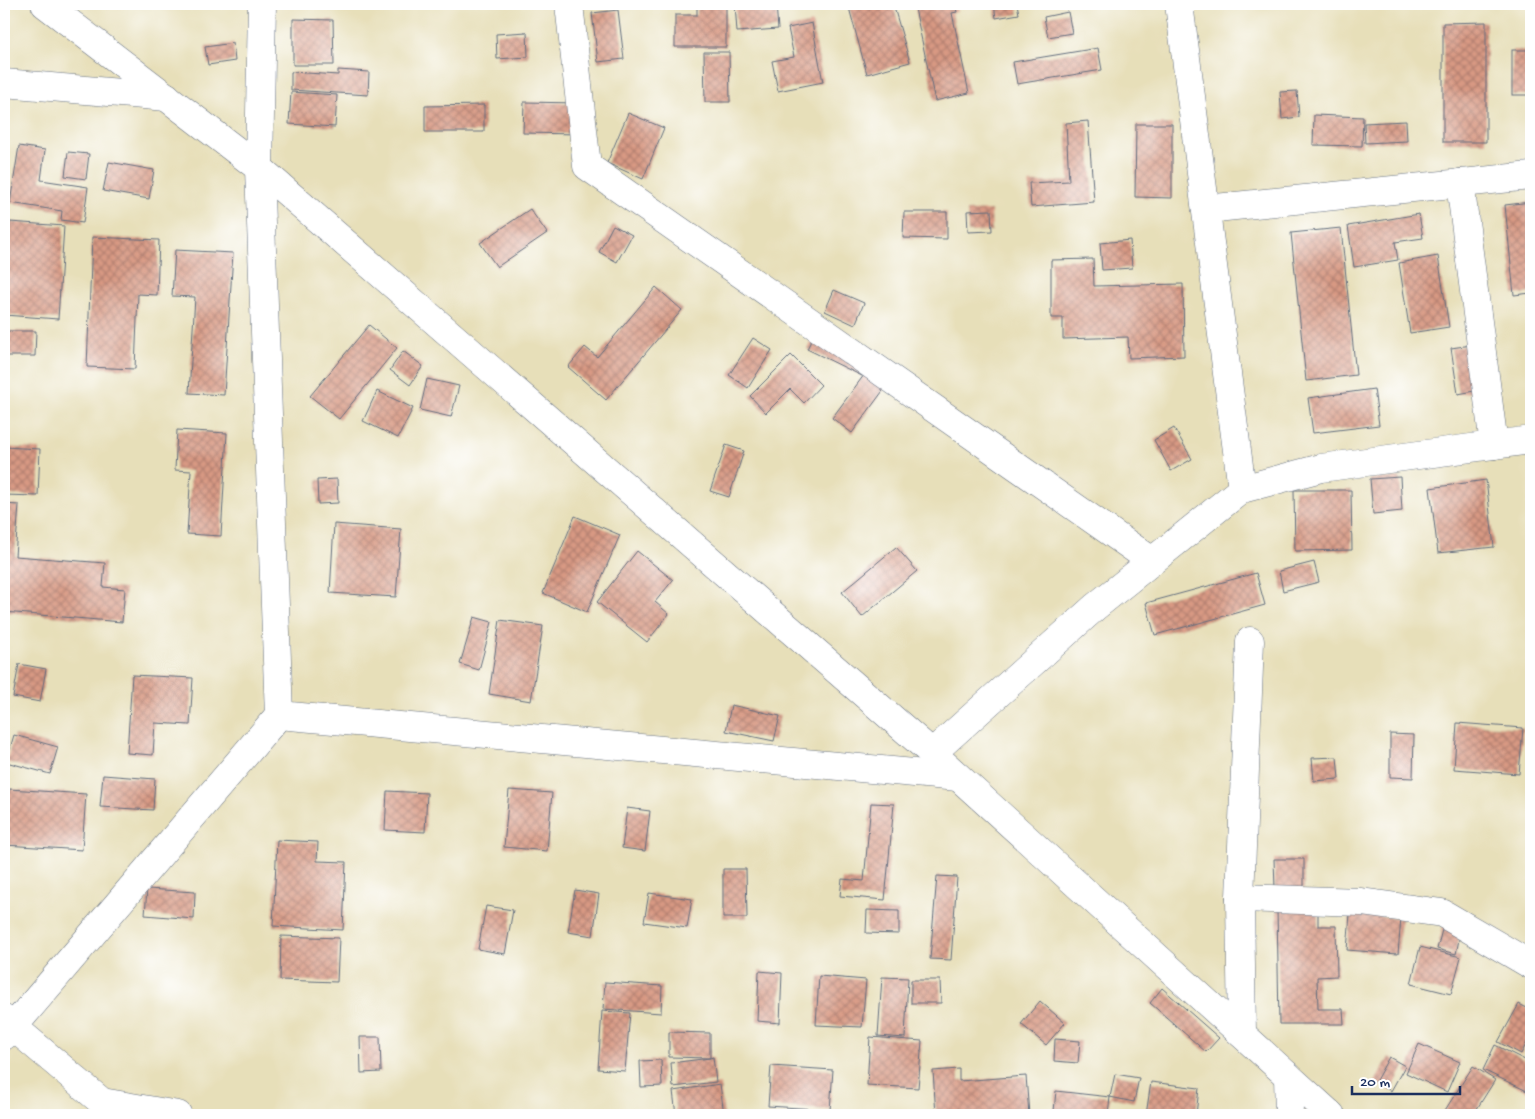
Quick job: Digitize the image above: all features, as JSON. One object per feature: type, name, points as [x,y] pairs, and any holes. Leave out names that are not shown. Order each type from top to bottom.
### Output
[{"type":"street","points":[[45,4],[259,168],[932,753],[1331,1115]]},
{"type":"street","points":[[178,1115],[102,1102],[7,1027],[280,715],[259,168],[262,4]]},
{"type":"street","points":[[569,4],[587,166],[1152,561]]},
{"type":"street","points":[[1180,4],[1242,489]]},
{"type":"street","points":[[4,83],[167,97]]},
{"type":"street","points":[[1206,209],[1531,176]]},
{"type":"street","points":[[1460,183],[1494,445]]},
{"type":"street","points":[[932,753],[1095,607],[1242,489],[1321,468],[1531,440]]},
{"type":"street","points":[[1242,1034],[1240,898],[1250,641]]},
{"type":"street","points":[[280,715],[958,777]]},
{"type":"street","points":[[1240,898],[1362,902],[1442,913],[1531,965]]},
{"type":"street","points":[[1288,1076],[1288,1115]]},
{"type":"building","points":[[334,4],[334,8],[292,5]]},
{"type":"building","points":[[697,4],[726,4],[726,47],[675,47],[675,15],[697,15]]},
{"type":"building","points":[[735,4],[776,4],[778,29],[737,32]]},
{"type":"building","points":[[848,4],[893,4],[910,62],[867,74]]},
{"type":"building","points":[[914,4],[955,4],[957,12],[952,13],[969,93],[935,101]]},
{"type":"building","points":[[994,4],[1017,4],[1019,14],[996,18]]},
{"type":"building","points":[[618,10],[624,59],[598,62],[592,13]]},
{"type":"building","points":[[1068,12],[1072,33],[1048,37],[1044,17]]},
{"type":"building","points":[[293,19],[333,20],[334,65],[293,65]]},
{"type":"building","points":[[1486,22],[1486,142],[1443,142],[1443,23]]},
{"type":"building","points":[[812,23],[823,82],[778,91],[772,61],[794,57],[788,28]]},
{"type":"building","points":[[527,32],[528,57],[497,59],[496,34]]},
{"type":"building","points":[[233,43],[235,61],[208,65],[205,47]]},
{"type":"building","points":[[1098,48],[1102,70],[1017,84],[1013,62]]},
{"type":"building","points":[[1512,50],[1531,50],[1531,95],[1512,95]]},
{"type":"building","points":[[704,52],[729,52],[730,102],[705,102]]},
{"type":"building","points":[[338,70],[369,72],[368,95],[291,90],[291,72],[338,75]]},
{"type":"building","points":[[1297,91],[1299,117],[1282,119],[1280,92]]},
{"type":"building","points":[[291,92],[337,95],[335,127],[289,124]]},
{"type":"building","points":[[524,102],[578,103],[578,134],[523,133]]},
{"type":"building","points":[[484,105],[484,132],[425,132],[425,106]]},
{"type":"building","points":[[628,113],[664,128],[643,179],[607,163]]},
{"type":"building","points":[[1314,115],[1363,117],[1362,146],[1313,145]]},
{"type":"building","points":[[1088,121],[1094,202],[1031,207],[1029,183],[1069,181],[1066,123]]},
{"type":"building","points":[[1406,121],[1407,141],[1365,143],[1364,123]]},
{"type":"building","points":[[1136,124],[1172,124],[1172,198],[1135,197]]},
{"type":"building","points":[[19,146],[45,150],[41,180],[88,187],[83,223],[61,220],[62,211],[10,203]]},
{"type":"building","points":[[68,152],[89,154],[86,179],[65,176]]},
{"type":"building","points":[[109,162],[154,170],[149,199],[103,191]]},
{"type":"building","points":[[1531,202],[1531,293],[1514,295],[1505,205]]},
{"type":"building","points":[[530,209],[547,233],[497,267],[480,243]]},
{"type":"building","points":[[991,210],[992,231],[968,232],[967,211]]},
{"type":"building","points":[[904,212],[947,212],[947,239],[903,238]]},
{"type":"building","points":[[1419,214],[1423,238],[1395,242],[1398,260],[1354,267],[1348,226]]},
{"type":"building","points":[[10,222],[64,226],[58,319],[4,315]]},
{"type":"building","points":[[613,225],[632,235],[617,262],[599,252]]},
{"type":"building","points":[[1341,228],[1356,375],[1306,381],[1291,233]]},
{"type":"building","points":[[92,237],[159,240],[157,295],[138,294],[135,369],[87,367]]},
{"type":"building","points":[[1130,240],[1132,268],[1102,270],[1100,243]]},
{"type":"building","points":[[175,250],[233,253],[224,395],[189,393],[195,297],[172,296]]},
{"type":"building","points":[[1438,256],[1449,327],[1410,333],[1399,263]]},
{"type":"building","points":[[1093,259],[1094,286],[1183,284],[1184,356],[1129,358],[1128,337],[1063,339],[1063,318],[1051,318],[1051,260]]},
{"type":"building","points":[[656,287],[682,310],[606,400],[568,367],[585,347],[597,357]]},
{"type":"building","points":[[834,290],[864,303],[855,325],[825,311]]},
{"type":"building","points":[[820,322],[875,350],[862,376],[807,349]]},
{"type":"building","points":[[369,325],[397,348],[339,419],[310,396]]},
{"type":"building","points":[[4,331],[36,331],[35,356],[4,356]]},
{"type":"building","points":[[753,338],[772,350],[748,388],[729,375]]},
{"type":"building","points":[[1478,344],[1485,389],[1458,394],[1451,348]]},
{"type":"building","points":[[403,351],[423,366],[410,385],[390,370]]},
{"type":"building","points":[[791,355],[821,385],[804,403],[790,389],[766,413],[750,396]]},
{"type":"building","points":[[876,359],[896,373],[852,433],[832,418]]},
{"type":"building","points":[[427,379],[459,386],[451,417],[420,410]]},
{"type":"building","points":[[1374,389],[1379,425],[1313,433],[1308,398]]},
{"type":"building","points":[[377,391],[413,408],[398,438],[363,421]]},
{"type":"building","points":[[1174,428],[1192,459],[1171,471],[1154,440]]},
{"type":"building","points":[[177,430],[227,433],[221,536],[187,534],[191,471],[175,470]]},
{"type":"building","points":[[726,445],[744,451],[729,497],[710,491]]},
{"type":"building","points":[[4,447],[40,449],[38,496],[4,495]]},
{"type":"building","points":[[1400,477],[1402,511],[1373,514],[1370,479]]},
{"type":"building","points":[[337,479],[338,503],[318,504],[317,480]]},
{"type":"building","points":[[1486,480],[1494,547],[1438,553],[1430,488]]},
{"type":"building","points":[[1294,490],[1351,490],[1352,550],[1295,551]]},
{"type":"building","points":[[4,504],[19,505],[15,556],[105,563],[103,587],[125,589],[122,622],[4,612]]},
{"type":"building","points":[[575,516],[620,535],[587,612],[543,593]]},
{"type":"building","points":[[334,524],[401,529],[396,597],[330,593]]},
{"type":"building","points":[[896,547],[917,571],[862,617],[842,592]]},
{"type":"building","points":[[637,551],[673,580],[655,602],[669,614],[647,642],[597,602]]},
{"type":"building","points":[[1314,562],[1319,582],[1283,591],[1279,571]]},
{"type":"building","points":[[1256,573],[1265,605],[1155,635],[1146,603]]},
{"type":"building","points":[[474,617],[492,622],[479,670],[460,664]]},
{"type":"building","points":[[500,620],[543,626],[531,701],[489,694]]},
{"type":"building","points":[[19,664],[46,669],[40,702],[13,697]]},
{"type":"building","points":[[132,675],[193,678],[190,725],[155,723],[153,755],[127,753]]},
{"type":"building","points":[[731,705],[780,716],[774,741],[726,731]]},
{"type":"building","points":[[1457,723],[1523,728],[1519,774],[1454,769]]},
{"type":"building","points":[[1390,734],[1414,735],[1413,778],[1390,777]]},
{"type":"building","points":[[14,735],[58,747],[50,774],[6,762]]},
{"type":"building","points":[[1337,757],[1339,779],[1314,781],[1312,758]]},
{"type":"building","points":[[103,775],[155,779],[153,810],[100,807]]},
{"type":"building","points":[[9,789],[86,794],[82,850],[5,845]]},
{"type":"building","points":[[509,790],[552,793],[547,851],[504,847]]},
{"type":"building","points":[[387,791],[427,793],[425,832],[385,830]]},
{"type":"building","points":[[871,803],[894,804],[885,900],[840,896],[842,879],[864,881]]},
{"type":"building","points":[[627,808],[650,811],[645,851],[622,848]]},
{"type":"building","points":[[277,840],[318,842],[317,861],[346,862],[343,930],[273,926]]},
{"type":"building","points":[[1274,859],[1304,859],[1304,889],[1275,889]]},
{"type":"building","points":[[723,869],[746,869],[747,918],[723,918]]},
{"type":"building","points":[[937,876],[957,877],[951,960],[930,959]]},
{"type":"building","points":[[147,889],[195,892],[194,919],[145,915]]},
{"type":"building","points":[[575,890],[599,894],[593,936],[568,932]]},
{"type":"building","points":[[649,893],[692,899],[687,928],[644,922]]},
{"type":"building","points":[[486,906],[513,910],[505,954],[478,949]]},
{"type":"building","points":[[1318,907],[1318,926],[1336,926],[1337,976],[1317,977],[1318,1009],[1343,1009],[1344,1024],[1279,1024],[1277,908]]},
{"type":"building","points":[[867,910],[899,911],[899,934],[866,933]]},
{"type":"building","points":[[1350,914],[1401,918],[1398,954],[1347,950]]},
{"type":"building","points":[[1443,926],[1461,930],[1456,954],[1437,949]]},
{"type":"building","points":[[281,936],[339,938],[337,982],[280,980]]},
{"type":"building","points":[[1420,947],[1461,957],[1451,994],[1411,984]]},
{"type":"building","points":[[759,971],[782,973],[780,1023],[757,1021]]},
{"type":"building","points":[[819,976],[866,980],[862,1027],[816,1025]]},
{"type":"building","points":[[882,977],[908,978],[905,1038],[878,1036]]},
{"type":"building","points":[[911,980],[940,980],[941,1003],[911,1003]]},
{"type":"building","points":[[605,982],[662,986],[661,1013],[603,1009]]},
{"type":"building","points":[[1162,988],[1219,1038],[1206,1052],[1150,1003]]},
{"type":"building","points":[[1040,1001],[1065,1023],[1046,1045],[1021,1024]]},
{"type":"building","points":[[1519,1004],[1531,1010],[1531,1035],[1521,1054],[1498,1042]]},
{"type":"building","points":[[602,1011],[630,1013],[625,1071],[598,1069]]},
{"type":"building","points":[[669,1032],[710,1033],[710,1058],[669,1057]]},
{"type":"building","points":[[360,1037],[380,1037],[381,1072],[361,1073]]},
{"type":"building","points":[[870,1037],[922,1041],[918,1088],[867,1085]]},
{"type":"building","points":[[1055,1039],[1080,1041],[1078,1063],[1054,1061]]},
{"type":"building","points":[[1419,1044],[1460,1062],[1447,1092],[1406,1073]]},
{"type":"building","points":[[1495,1045],[1531,1063],[1531,1082],[1527,1091],[1483,1070]]},
{"type":"building","points":[[713,1057],[716,1082],[673,1087],[671,1063]]},
{"type":"building","points":[[1389,1057],[1405,1066],[1391,1091],[1375,1082]]},
{"type":"building","points":[[661,1060],[662,1086],[641,1087],[640,1061]]},
{"type":"building","points":[[771,1066],[833,1070],[830,1110],[768,1106]]},
{"type":"building","points":[[1473,1066],[1495,1080],[1473,1115],[1442,1115]]},
{"type":"building","points":[[959,1069],[959,1081],[1026,1076],[1029,1115],[936,1115],[933,1071]]},
{"type":"building","points":[[1115,1074],[1139,1078],[1134,1102],[1110,1097]]},
{"type":"building","points":[[1151,1082],[1199,1088],[1196,1115],[1146,1115]]},
{"type":"building","points":[[720,1084],[724,1115],[676,1115],[673,1091]]},
{"type":"building","points":[[1056,1091],[1110,1097],[1108,1115],[1054,1111]]}]
